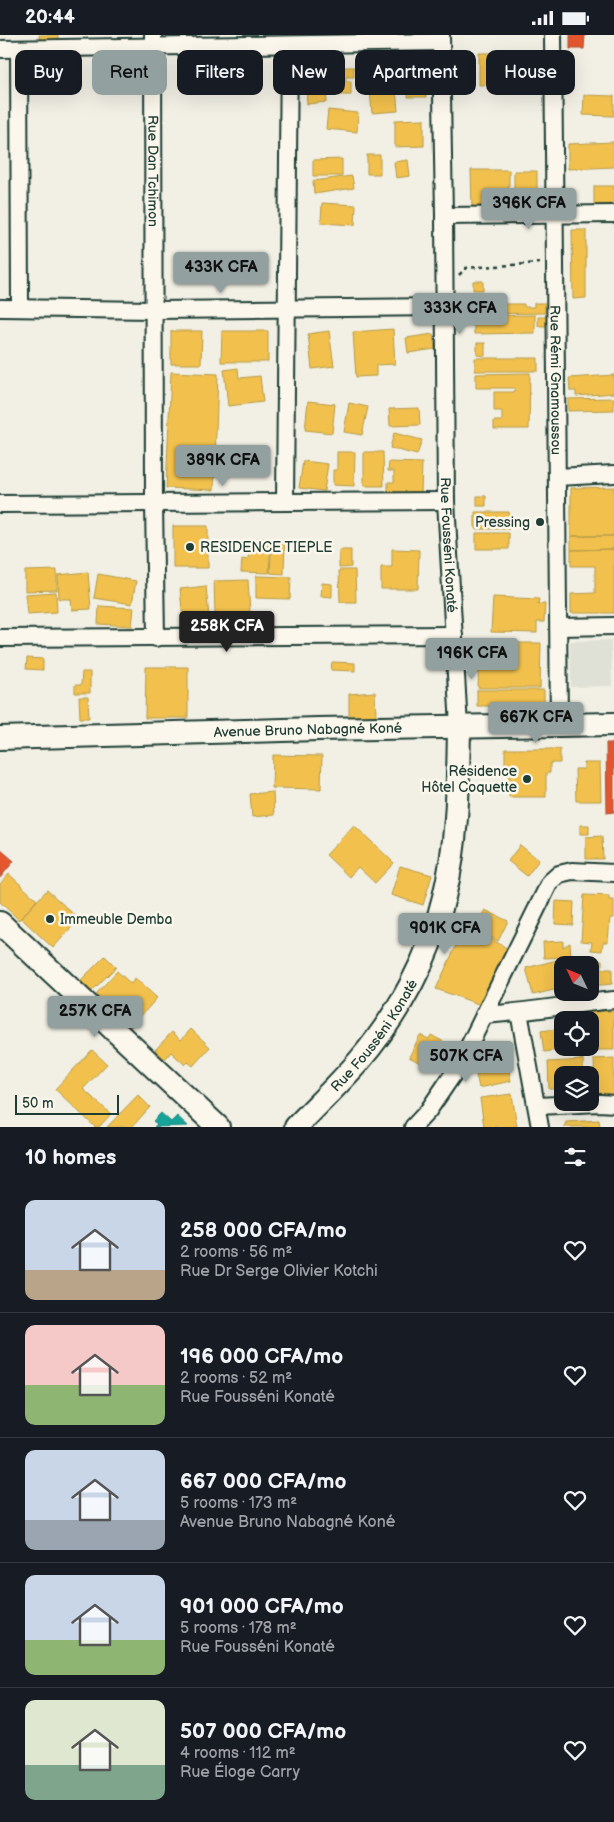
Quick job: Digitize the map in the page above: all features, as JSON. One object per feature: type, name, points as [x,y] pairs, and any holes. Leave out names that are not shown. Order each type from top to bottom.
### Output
[{"type":"main road","name":"Avenue Bruno Nabagné Koné","points":[[0,738],[614,723]]},
{"type":"main road","name":"Rue Fousséni Konaté","points":[[296,1127],[360,1060],[388,1022],[423,961],[444,897],[452,856],[458,794],[459,727]]},
{"type":"main road","points":[[1,926],[218,1127]]},
{"type":"street","name":"Rue Rémi Gnamoussou","points":[[552,35],[559,725]]},
{"type":"street","points":[[0,49],[153,40],[289,45],[441,39]]},
{"type":"street","name":"Rue Fousséni Konaté","points":[[441,39],[446,501],[459,727]]},
{"type":"street","name":"Rue Dan Tchimon","points":[[153,40],[156,638]]},
{"type":"street","points":[[286,502],[289,45]]},
{"type":"street","points":[[19,49],[20,307]]},
{"type":"street","points":[[444,216],[614,214]]},
{"type":"street","points":[[0,308],[154,310],[444,307]]},
{"type":"street","points":[[557,477],[614,474]]},
{"type":"street","points":[[0,504],[446,501]]},
{"type":"street","points":[[559,627],[614,626]]},
{"type":"street","points":[[0,638],[454,635]]},
{"type":"street","points":[[413,1127],[429,1119],[460,1064],[550,882],[559,874],[572,871],[614,873]]},
{"type":"street","points":[[484,1015],[519,1013],[572,1004],[614,1000]]},
{"type":"street","points":[[519,1013],[540,1127]]},
{"type":"street","points":[[537,1107],[600,1103],[614,1104]]},
{"type":"path","points":[[456,279],[466,268],[555,262]]},
{"type":"shaded area","points":[[611,640],[612,686],[571,687],[570,641]]},
{"type":"building: Homes","points":[[39,35],[58,35],[58,42],[40,43]]},
{"type":"building: Homes","points":[[479,53],[486,53],[486,85],[479,85]]},
{"type":"building: Homes","points":[[345,67],[354,67],[354,77],[346,77],[346,81],[351,81],[351,95],[345,95]]},
{"type":"building: Homes","points":[[306,95],[326,95],[327,102],[307,104]]},
{"type":"building: Homes","points":[[370,95],[397,95],[398,111],[372,113]]},
{"type":"building: Homes","points":[[408,95],[426,95],[426,97],[408,97]]},
{"type":"building: Homes","points":[[584,95],[614,96],[614,116],[583,115]]},
{"type":"building: Homes","points":[[328,110],[358,113],[357,132],[326,129]]},
{"type":"building: Homes","points":[[424,119],[424,146],[395,147],[395,120]]},
{"type":"building: Homes","points":[[614,142],[614,167],[568,169],[568,144]]},
{"type":"building: Homes","points":[[367,155],[380,155],[380,174],[367,174]]},
{"type":"building: Homes","points":[[342,159],[342,176],[313,176],[313,160]]},
{"type":"building: Homes","points":[[408,160],[410,176],[396,178],[394,162]]},
{"type":"building: Homes","points":[[471,170],[509,170],[509,207],[472,208]]},
{"type":"building: Homes","points":[[514,171],[537,171],[537,209],[514,210]]},
{"type":"building: Homes","points":[[352,176],[354,188],[314,194],[313,181]]},
{"type":"building: Homes","points":[[594,186],[614,186],[614,205],[594,206]]},
{"type":"building: Homes","points":[[322,203],[356,205],[355,225],[321,223]]},
{"type":"building: Homes","points":[[572,230],[586,230],[586,298],[573,299]]},
{"type":"building: Homes","points":[[473,281],[483,281],[483,290],[473,290]]},
{"type":"building: Homes","points":[[534,303],[545,303],[545,313],[473,314],[473,304],[524,304],[524,307],[534,307]]},
{"type":"building: Homes","points":[[535,315],[535,333],[474,334],[474,316]]},
{"type":"building: Homes","points":[[538,317],[550,317],[550,326],[538,326]]},
{"type":"building: Homes","points":[[393,329],[395,364],[376,365],[376,376],[356,377],[353,332]]},
{"type":"building: Homes","points":[[171,331],[202,331],[201,364],[171,364]]},
{"type":"building: Homes","points":[[222,331],[268,331],[268,362],[221,362]]},
{"type":"building: Homes","points":[[329,331],[334,366],[312,369],[308,334]]},
{"type":"building: Homes","points":[[433,334],[435,349],[408,353],[406,338]]},
{"type":"building: Homes","points":[[477,343],[485,343],[485,356],[477,355]]},
{"type":"building: Homes","points":[[475,358],[538,358],[538,371],[475,371]]},
{"type":"building: Homes","points":[[238,368],[239,378],[260,376],[263,402],[228,406],[224,370]]},
{"type":"building: Homes","points":[[171,372],[218,374],[214,490],[166,488]]},
{"type":"building: Homes","points":[[530,373],[529,429],[494,429],[494,421],[502,421],[502,411],[494,411],[494,392],[514,392],[515,388],[476,388],[476,374]]},
{"type":"building: Homes","points":[[614,375],[614,393],[576,396],[576,391],[570,391],[569,378]]},
{"type":"building: Homes","points":[[614,398],[614,410],[568,411],[568,399]]},
{"type":"building: Homes","points":[[308,401],[335,404],[332,433],[305,430]]},
{"type":"building: Homes","points":[[349,403],[368,407],[362,435],[344,432]]},
{"type":"building: Homes","points":[[419,408],[420,425],[390,426],[389,409]]},
{"type":"building: Homes","points":[[394,433],[422,440],[417,455],[390,448]]},
{"type":"building: Homes","points":[[337,452],[355,452],[354,486],[333,485],[333,470],[337,470]]},
{"type":"building: Homes","points":[[364,452],[383,452],[384,486],[364,486]]},
{"type":"building: Homes","points":[[303,461],[328,464],[324,491],[299,488]]},
{"type":"building: Homes","points":[[389,462],[422,463],[421,495],[388,494],[388,482],[394,482],[394,471],[388,471]]},
{"type":"building: Homes","points":[[614,487],[614,536],[571,536],[571,488]]},
{"type":"building: Homes","points":[[477,496],[486,496],[486,506],[477,506]]},
{"type":"building: Homes","points":[[475,512],[509,512],[509,529],[475,529]]},
{"type":"building: Homes","name":"RESIDENCE TIEPLE","points":[[173,526],[208,526],[208,568],[173,568]]},
{"type":"building: Homes","points":[[476,533],[509,533],[509,549],[476,549]]},
{"type":"building: Homes","points":[[571,536],[614,536],[614,549],[571,550]]},
{"type":"building: Homes","points":[[258,538],[271,539],[269,573],[241,572],[242,559],[248,560],[249,542],[257,542]]},
{"type":"building: Homes","points":[[272,539],[285,540],[284,574],[270,573]]},
{"type":"building: Homes","points":[[392,549],[419,550],[418,589],[381,589],[381,567],[392,567]]},
{"type":"building: Homes","points":[[614,549],[614,613],[571,613],[571,594],[595,593],[595,566],[571,566],[571,550]]},
{"type":"building: Homes","points":[[339,550],[351,550],[351,567],[339,568]]},
{"type":"building: Homes","points":[[57,570],[57,590],[25,591],[25,571]]},
{"type":"building: Homes","points":[[339,570],[355,570],[356,602],[340,602]]},
{"type":"building: Homes","points":[[88,572],[91,609],[72,610],[71,599],[59,599],[58,575]]},
{"type":"building: Homes","points":[[98,574],[136,581],[132,604],[94,598]]},
{"type":"building: Homes","points":[[256,576],[291,577],[290,599],[256,598]]},
{"type":"building: Homes","points":[[248,580],[250,613],[215,615],[214,581]]},
{"type":"building: Homes","points":[[322,583],[332,584],[332,597],[321,596]]},
{"type":"building: Homes","points":[[206,586],[209,617],[183,620],[180,589]]},
{"type":"building: Homes","points":[[56,592],[57,612],[27,614],[25,594]]},
{"type":"building: Homes","points":[[493,597],[539,599],[538,604],[545,604],[544,622],[537,622],[537,633],[491,632]]},
{"type":"building: Homes","points":[[99,606],[134,608],[132,626],[98,624]]},
{"type":"building: Homes","points":[[479,643],[541,643],[540,688],[478,688]]},
{"type":"building: Homes","points":[[27,658],[43,659],[43,670],[26,669]]},
{"type":"building: Homes","points":[[332,662],[355,663],[355,671],[331,670]]},
{"type":"building: Homes","points":[[146,667],[188,667],[188,718],[145,718]]},
{"type":"building: Homes","points":[[82,672],[90,672],[90,693],[75,693],[75,685],[81,685]]},
{"type":"building: Homes","points":[[477,690],[544,690],[544,706],[477,706]]},
{"type":"building: Homes","points":[[375,692],[376,716],[349,717],[349,694]]},
{"type":"building: Homes","points":[[79,697],[88,697],[89,718],[80,718]]},
{"type":"building: Homes","points":[[505,749],[560,749],[560,763],[550,763],[550,773],[546,773],[546,797],[509,797],[509,773],[505,773]]},
{"type":"building: Homes","points":[[273,755],[322,756],[321,789],[272,788]]},
{"type":"building: Homes","points":[[584,763],[600,763],[601,801],[576,801],[575,769],[584,769]]},
{"type":"building: Homes","points":[[273,792],[274,815],[252,817],[250,794]]},
{"type":"building: Homes","points":[[354,825],[394,863],[375,883],[358,867],[349,877],[326,855]]},
{"type":"building: Homes","points":[[580,825],[589,825],[589,834],[580,834]]},
{"type":"building: Homes","points":[[602,836],[603,859],[586,859],[586,837]]},
{"type":"building: Homes","points":[[520,845],[539,860],[527,876],[508,861]]},
{"type":"building: Homes","points":[[400,866],[432,875],[423,905],[391,895]]},
{"type":"building: Homes","points":[[9,874],[37,900],[19,920],[0,902],[0,884]]},
{"type":"building: Homes","name":"Immeuble Demba","points":[[47,890],[79,919],[53,948],[21,918]]},
{"type":"building: Homes","points":[[584,895],[609,896],[609,900],[614,900],[614,918],[610,918],[608,942],[603,942],[602,951],[591,950],[592,942],[581,941]]},
{"type":"building: Homes","points":[[556,901],[574,902],[573,925],[555,924]]},
{"type":"building: Homes","points":[[485,910],[508,921],[498,941],[476,929]]},
{"type":"building: Homes","points":[[466,924],[510,950],[481,1005],[436,989]]},
{"type":"building: Homes","points":[[563,941],[563,947],[570,943],[571,956],[544,958],[543,942]]},
{"type":"building: Homes","points":[[105,956],[116,967],[89,994],[78,983]]},
{"type":"building: Homes","points":[[599,960],[602,960],[602,969],[612,969],[612,984],[599,985]]},
{"type":"building: Homes","points":[[554,961],[554,990],[533,995],[526,968]]},
{"type":"building: Homes","points":[[117,971],[131,984],[135,978],[157,998],[131,1027],[96,994]]},
{"type":"building: Homes","points":[[614,1011],[614,1050],[599,1050],[599,1012]]},
{"type":"building: Homes","points":[[191,1029],[210,1047],[193,1066],[188,1062],[185,1065],[171,1052],[165,1059],[155,1050],[172,1032],[181,1040]]},
{"type":"building: Homes","points":[[554,1029],[554,1051],[544,1052],[541,1031]]},
{"type":"building: Homes","points":[[420,1035],[429,1039],[431,1035],[444,1042],[433,1064],[430,1062],[428,1067],[409,1057]]},
{"type":"building: Homes","points":[[92,1050],[107,1064],[83,1089],[111,1114],[99,1127],[95,1127],[55,1089]]},
{"type":"building: Homes","points":[[505,1053],[511,1081],[479,1088],[473,1060]]},
{"type":"building: Homes","points":[[582,1056],[583,1060],[574,1057]]},
{"type":"building: Homes","points":[[614,1058],[614,1096],[599,1097],[599,1066],[594,1066],[594,1059]]},
{"type":"building: Homes","points":[[583,1060],[583,1066],[554,1066],[554,1089],[549,1089],[548,1062]]},
{"type":"building: Homes","points":[[512,1094],[517,1127],[484,1127],[480,1098]]},
{"type":"building: Homes","points":[[138,1095],[150,1107],[132,1127],[107,1127]]},
{"type":"building: Homes","points":[[599,1120],[600,1127],[564,1127],[566,1122]]},
{"type":"building: Shops","points":[[570,35],[585,35],[584,49],[570,49]]},
{"type":"building: Shops","points":[[606,743],[614,743],[614,812],[607,813]]},
{"type":"building: Shops","points":[[0,849],[14,861],[0,878]]},
{"type":"building: Public","points":[[161,1113],[171,1122],[177,1116],[188,1126],[154,1127],[157,1124],[153,1121]]},
{"type":"place","name":"Pressing","points":[[540,522]]},
{"type":"place","name":"RESIDENCE TIEPLE","points":[[190,547]]},
{"type":"place","name":"Résidence Hôtel Coquette","points":[[527,779]]},
{"type":"place","name":"Immeuble Demba","points":[[50,919]]}]
